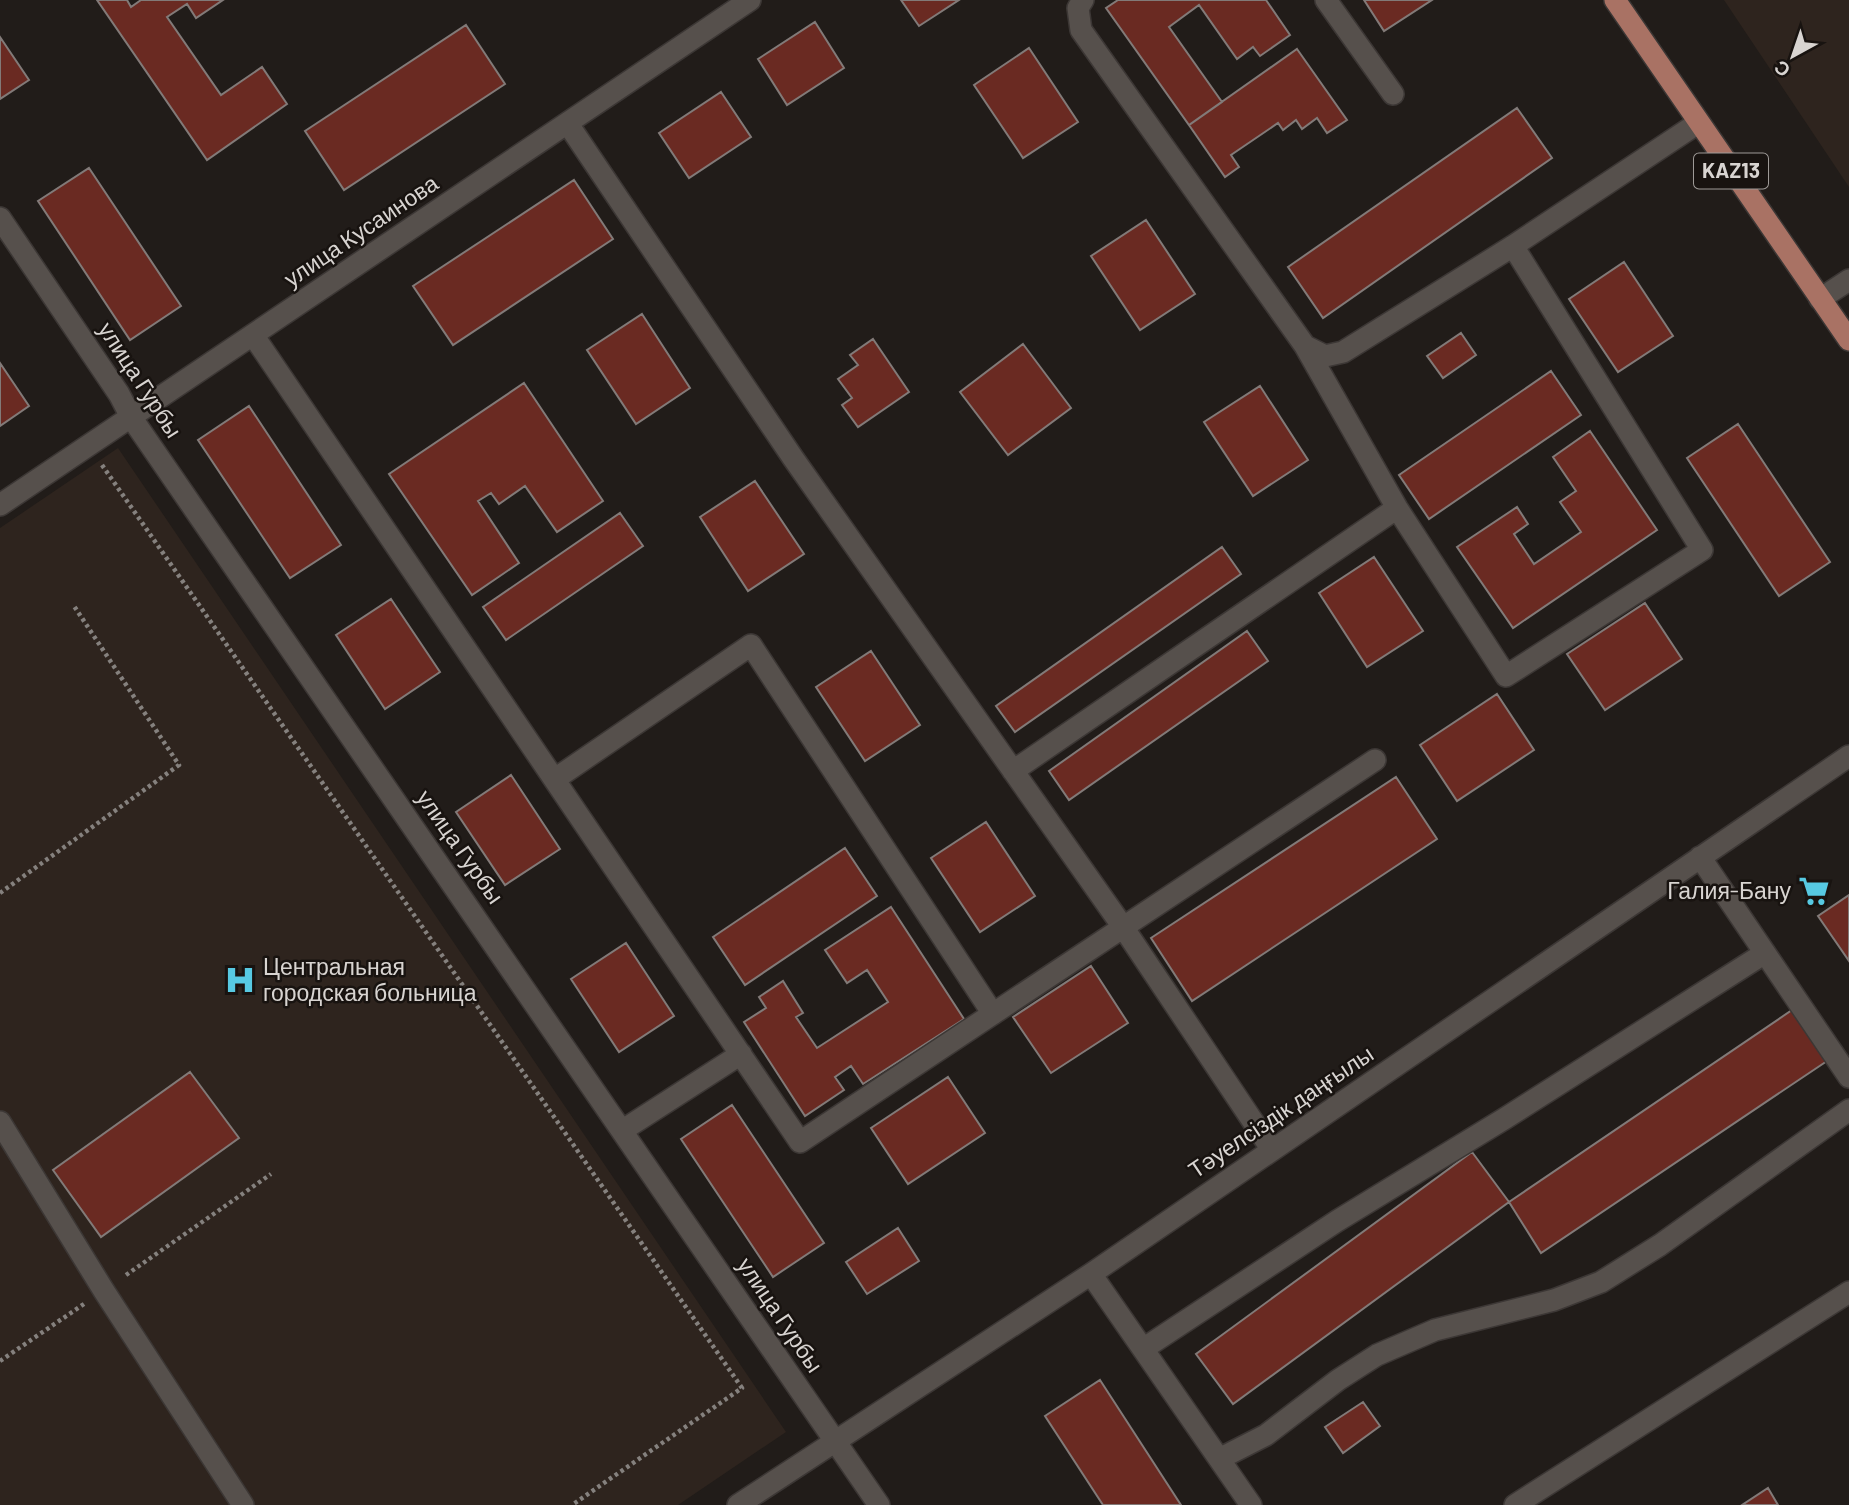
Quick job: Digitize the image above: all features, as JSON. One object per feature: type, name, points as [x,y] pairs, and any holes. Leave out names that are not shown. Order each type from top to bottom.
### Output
[{"type":"main road","name":"KAZ13","points":[[1615,0],[1849,341]]},
{"type":"street","name":"улица Кусаинова","points":[[0,505],[750,0]]},
{"type":"street","points":[[1083,0],[1078,8],[1081,30],[1305,346],[1397,508],[1506,676],[1702,550],[1513,246]]},
{"type":"street","points":[[1326,0],[1393,94]]},
{"type":"street","points":[[1305,346],[1325,356],[1343,352],[1513,246],[1698,123]]},
{"type":"street","points":[[568,124],[793,458],[1123,927],[1272,1150]]},
{"type":"street","name":"улица Гурбы","points":[[0,218],[119,394],[131,417],[879,1505]]},
{"type":"street","points":[[1820,299],[1849,280]]},
{"type":"street","points":[[253,335],[800,1142],[1375,760]]},
{"type":"street","points":[[1013,771],[1397,508]]},
{"type":"street","points":[[555,779],[751,645],[993,1014]]},
{"type":"street","name":"Тәуелсіздік даңғылы","points":[[738,1505],[1091,1274],[1849,755]]},
{"type":"street","points":[[1700,857],[1849,1077]]},
{"type":"street","points":[[1143,1349],[1337,1221],[1504,1119],[1765,953]]},
{"type":"street","points":[[623,1130],[741,1054]]},
{"type":"street","points":[[1221,1458],[1266,1435],[1338,1380],[1377,1355],[1435,1330],[1555,1300],[1601,1282],[1661,1245],[1849,1110]]},
{"type":"street","points":[[0,1122],[104,1291],[243,1505]]},
{"type":"street","points":[[1091,1274],[1251,1505]]},
{"type":"street","points":[[1515,1505],[1849,1292]]},
{"type":"path","points":[[88,444],[742,1388],[572,1505]]},
{"type":"path","points":[[0,893],[179,765],[74,606]]},
{"type":"path","points":[[0,1361],[271,1174]]},
{"type":"shaded area","points":[[1724,0],[1849,0],[1849,187]]},
{"type":"shaded area","name":"Центральная городская больница","points":[[118,448],[786,1432],[678,1505],[0,1505],[0,528]]},
{"type":"building","points":[[97,0],[127,0],[131,7],[141,0],[223,0],[196,18],[187,4],[167,17],[221,95],[262,67],[287,104],[207,160]]},
{"type":"building","points":[[901,0],[959,0],[919,26]]},
{"type":"building","points":[[1118,0],[1266,0],[1290,35],[1260,56],[1253,47],[1237,59],[1199,5],[1169,27],[1222,102],[1189,125],[1106,8]]},
{"type":"building","points":[[1364,0],[1432,0],[1384,31]]},
{"type":"building","points":[[815,22],[844,68],[787,105],[758,59]]},
{"type":"building","points":[[466,25],[505,84],[344,190],[305,131]]},
{"type":"building","points":[[0,37],[29,80],[0,99]]},
{"type":"building","points":[[1029,48],[1078,122],[1023,158],[974,85]]},
{"type":"building","points":[[1297,49],[1347,120],[1327,133],[1317,118],[1302,129],[1296,120],[1283,130],[1278,123],[1231,155],[1239,167],[1225,177],[1189,125]]},
{"type":"building","points":[[721,92],[751,137],[689,178],[659,133]]},
{"type":"building","points":[[1517,108],[1552,158],[1323,318],[1288,267]]},
{"type":"building","points":[[89,168],[181,306],[130,340],[38,201]]},
{"type":"building","points":[[574,180],[613,239],[453,345],[413,286]]},
{"type":"building","points":[[1146,220],[1195,294],[1140,330],[1091,256]]},
{"type":"building","points":[[1624,262],[1673,336],[1618,372],[1569,299]]},
{"type":"building","points":[[642,314],[690,388],[636,424],[587,350]]},
{"type":"building","points":[[1461,333],[1476,355],[1443,378],[1427,356]]},
{"type":"building","points":[[873,339],[909,392],[858,427],[842,405],[852,398],[838,379],[858,365],[850,355]]},
{"type":"building","points":[[1023,344],[1071,408],[1008,455],[960,392]]},
{"type":"building","points":[[0,363],[29,406],[0,426]]},
{"type":"building","points":[[1551,371],[1581,415],[1429,519],[1399,475]]},
{"type":"building","points":[[524,383],[603,501],[557,532],[525,486],[499,504],[491,493],[478,501],[519,563],[472,595],[389,474]]},
{"type":"building","points":[[1260,386],[1308,460],[1253,496],[1204,422]]},
{"type":"building","points":[[249,406],[341,545],[290,578],[198,440]]},
{"type":"building","points":[[1738,424],[1830,562],[1779,596],[1687,458]]},
{"type":"building","points":[[1590,431],[1657,530],[1513,628],[1457,547],[1517,507],[1528,524],[1514,534],[1534,564],[1581,532],[1560,502],[1576,491],[1553,457]]},
{"type":"building","points":[[755,481],[804,554],[748,591],[700,517]]},
{"type":"building","points":[[620,513],[643,546],[506,640],[483,607]]},
{"type":"building","points":[[1222,547],[1241,574],[1015,732],[996,706]]},
{"type":"building","points":[[1374,557],[1423,631],[1367,667],[1319,593]]},
{"type":"building","points":[[391,599],[440,672],[385,709],[336,635]]},
{"type":"building","points":[[1645,603],[1682,659],[1605,710],[1567,654]]},
{"type":"building","points":[[1247,631],[1268,661],[1069,800],[1049,771]]},
{"type":"building","points":[[871,651],[920,725],[865,761],[816,687]]},
{"type":"building","points":[[1497,694],[1534,750],[1457,801],[1420,745]]},
{"type":"building","points":[[511,775],[560,849],[505,885],[456,812]]},
{"type":"building","points":[[1396,777],[1437,839],[1192,1001],[1151,938]]},
{"type":"building","points":[[986,822],[1035,896],[980,932],[931,858]]},
{"type":"building","points":[[845,848],[877,896],[745,985],[713,937]]},
{"type":"building","points":[[1849,895],[1849,961],[1818,916]]},
{"type":"building","points":[[891,907],[964,1019],[863,1084],[851,1066],[835,1077],[844,1090],[805,1116],[744,1022],[766,1008],[759,997],[783,981],[803,1013],[796,1017],[817,1048],[888,1002],[867,970],[847,983],[825,950]]},
{"type":"building","points":[[626,943],[674,1016],[619,1052],[571,979]]},
{"type":"building","points":[[1091,966],[1128,1023],[1051,1073],[1013,1017]]},
{"type":"building","points":[[1795,1008],[1830,1059],[1541,1253],[1509,1202]]},
{"type":"building","points":[[190,1072],[239,1138],[101,1237],[53,1170]]},
{"type":"building","points":[[948,1077],[985,1133],[908,1184],[871,1128]]},
{"type":"building","points":[[732,1105],[824,1243],[773,1277],[681,1139]]},
{"type":"building","points":[[1472,1152],[1509,1202],[1233,1404],[1196,1354]]},
{"type":"building","points":[[898,1228],[919,1261],[867,1294],[846,1262]]},
{"type":"building","points":[[1100,1380],[1181,1505],[1103,1505],[1045,1416]]},
{"type":"building","points":[[1363,1402],[1380,1426],[1343,1453],[1325,1427]]},
{"type":"building","points":[[1768,1488],[1778,1505],[1742,1505]]},
{"type":"place","name":"Галия-Бану","points":[[1814,891]]},
{"type":"place","name":"Центральная городская больница","points":[[240,980]]}]
